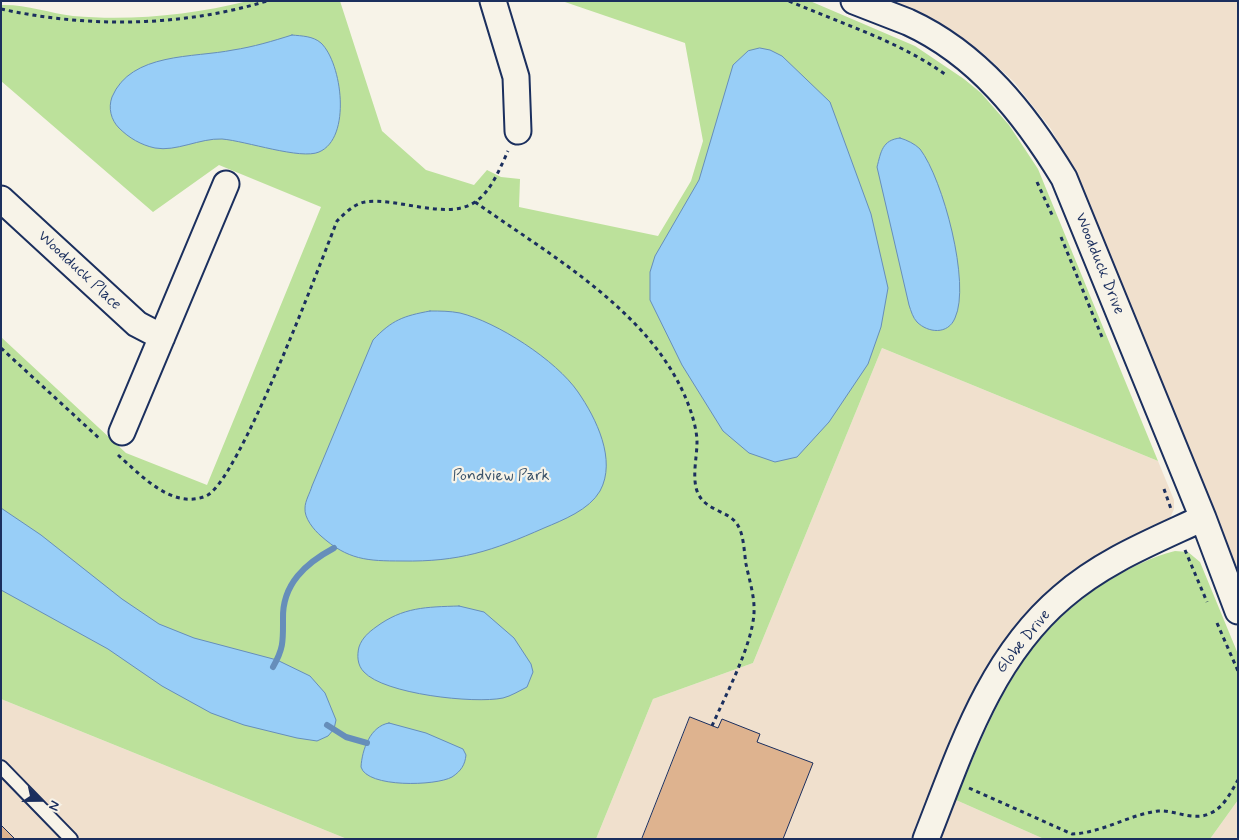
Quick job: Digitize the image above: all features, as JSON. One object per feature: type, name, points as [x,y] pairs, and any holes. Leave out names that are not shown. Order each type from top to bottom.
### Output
[{"type":"street","points":[[493,1],[516,77],[518,131]]},
{"type":"street","name":"Woodduck Drive","points":[[854,1],[909,23],[940,40],[973,64],[1008,98],[1040,138],[1064,178],[1203,518],[1238,611]]},
{"type":"street","points":[[112,441],[162,337],[226,184]]},
{"type":"street","name":"Woodduck Place","points":[[1,199],[137,324],[162,337]]},
{"type":"street","name":"Globe Drive","points":[[926,839],[994,680],[1009,655],[1032,628],[1061,597],[1092,575],[1124,555],[1203,518]]},
{"type":"lane","points":[[1,767],[71,839]]},
{"type":"path","points":[[1,9],[54,18],[146,22],[207,15],[267,1]]},
{"type":"path","points":[[789,1],[902,49],[920,58],[950,78]]},
{"type":"path","points":[[1,348],[112,441],[152,485],[170,495],[198,498],[208,496],[223,482],[242,448],[295,329],[337,221],[349,210],[364,202],[381,201],[461,208],[475,202],[496,175],[518,131]]},
{"type":"path","points":[[1034,176],[1056,225]]},
{"type":"path","points":[[475,202],[596,288],[619,307],[656,350],[679,384],[691,412],[697,439],[695,472],[697,491],[705,504],[736,523],[742,538],[754,611],[751,633],[712,726]]},
{"type":"path","points":[[1060,234],[1103,341]]},
{"type":"path","points":[[1161,482],[1172,510]]},
{"type":"path","points":[[964,786],[1072,834],[1085,834],[1141,815],[1159,811],[1196,817],[1211,814],[1223,805],[1238,780]]},
{"type":"shaded area","points":[[900,1],[1238,1],[1238,571],[1076,175],[1051,129],[1014,82],[985,55],[952,30],[899,3]]},
{"type":"shaded area","points":[[882,348],[1158,461],[1174,500],[1174,509],[1170,518],[1167,523],[1026,616],[1011,633],[990,663],[970,700],[912,839],[596,839],[653,699],[753,663]]},
{"type":"shaded area","points":[[1,699],[347,839],[1,839]]},
{"type":"shaded area","points":[[956,800],[1044,839],[940,839]]},
{"type":"shaded area","points":[[1238,800],[1238,839],[1210,839]]},
{"type":"green space","name":"Pondview Park","points":[[248,1],[340,1],[382,131],[426,170],[474,185],[487,170],[501,177],[520,179],[519,207],[658,236],[691,181],[703,141],[685,43],[562,1],[810,1],[915,46],[964,79],[981,93],[1009,125],[1038,169],[1158,461],[882,348],[753,663],[653,699],[596,839],[347,839],[1,699],[1,337],[126,453],[207,485],[321,207],[219,165],[153,212],[1,81],[1,5],[28,7],[73,16],[117,18],[161,16],[205,10]]},
{"type":"green space","points":[[1175,551],[1188,552],[1200,562],[1238,654],[1238,800],[1210,839],[1044,839],[956,800],[998,705],[1032,649],[1054,624],[1079,601],[1126,571],[1158,556]]},
{"type":"water","points":[[292,35],[311,38],[321,43],[334,66],[338,83],[340,117],[336,132],[329,144],[319,152],[300,154],[222,139],[171,148],[155,148],[131,138],[114,121],[110,110],[112,97],[121,82],[133,72],[148,64],[248,47]]},
{"type":"water","points":[[760,48],[770,50],[782,56],[830,102],[871,214],[888,288],[881,327],[868,364],[829,422],[797,457],[775,462],[749,453],[723,431],[682,365],[650,300],[650,272],[655,256],[699,180],[733,65],[748,51]]},
{"type":"water","points":[[900,138],[918,147],[929,163],[952,232],[960,281],[959,302],[952,324],[943,330],[932,330],[922,326],[912,314],[877,167],[881,152],[886,144],[889,141]]},
{"type":"water","points":[[430,311],[460,313],[491,325],[525,344],[555,367],[585,402],[597,427],[605,453],[605,479],[595,498],[575,514],[491,549],[441,560],[378,560],[358,558],[340,550],[318,533],[306,516],[306,503],[373,340],[392,323],[412,315]]},
{"type":"water","points":[[1,508],[41,535],[122,599],[159,624],[194,638],[277,660],[310,676],[325,693],[336,720],[334,729],[328,736],[317,741],[244,725],[211,713],[162,686],[108,649],[1,590]]},
{"type":"water","points":[[459,606],[484,612],[514,638],[531,664],[533,672],[527,687],[503,698],[472,700],[430,696],[409,691],[375,680],[364,672],[358,657],[360,644],[368,633],[386,620],[415,609]]},
{"type":"water","points":[[389,723],[426,733],[463,749],[466,755],[462,768],[452,777],[444,780],[418,783],[388,782],[366,774],[361,767],[365,746],[377,729]]},
{"type":"building","points":[[690,717],[718,728],[722,719],[760,734],[757,742],[813,763],[783,839],[642,839]]},
{"type":"building","points":[[1,825],[15,839],[1,839]]},
{"type":"waterway","points":[[273,667],[281,649],[284,607],[291,585],[314,560],[334,548]]},
{"type":"waterway","points":[[327,725],[346,737],[367,743]]}]
